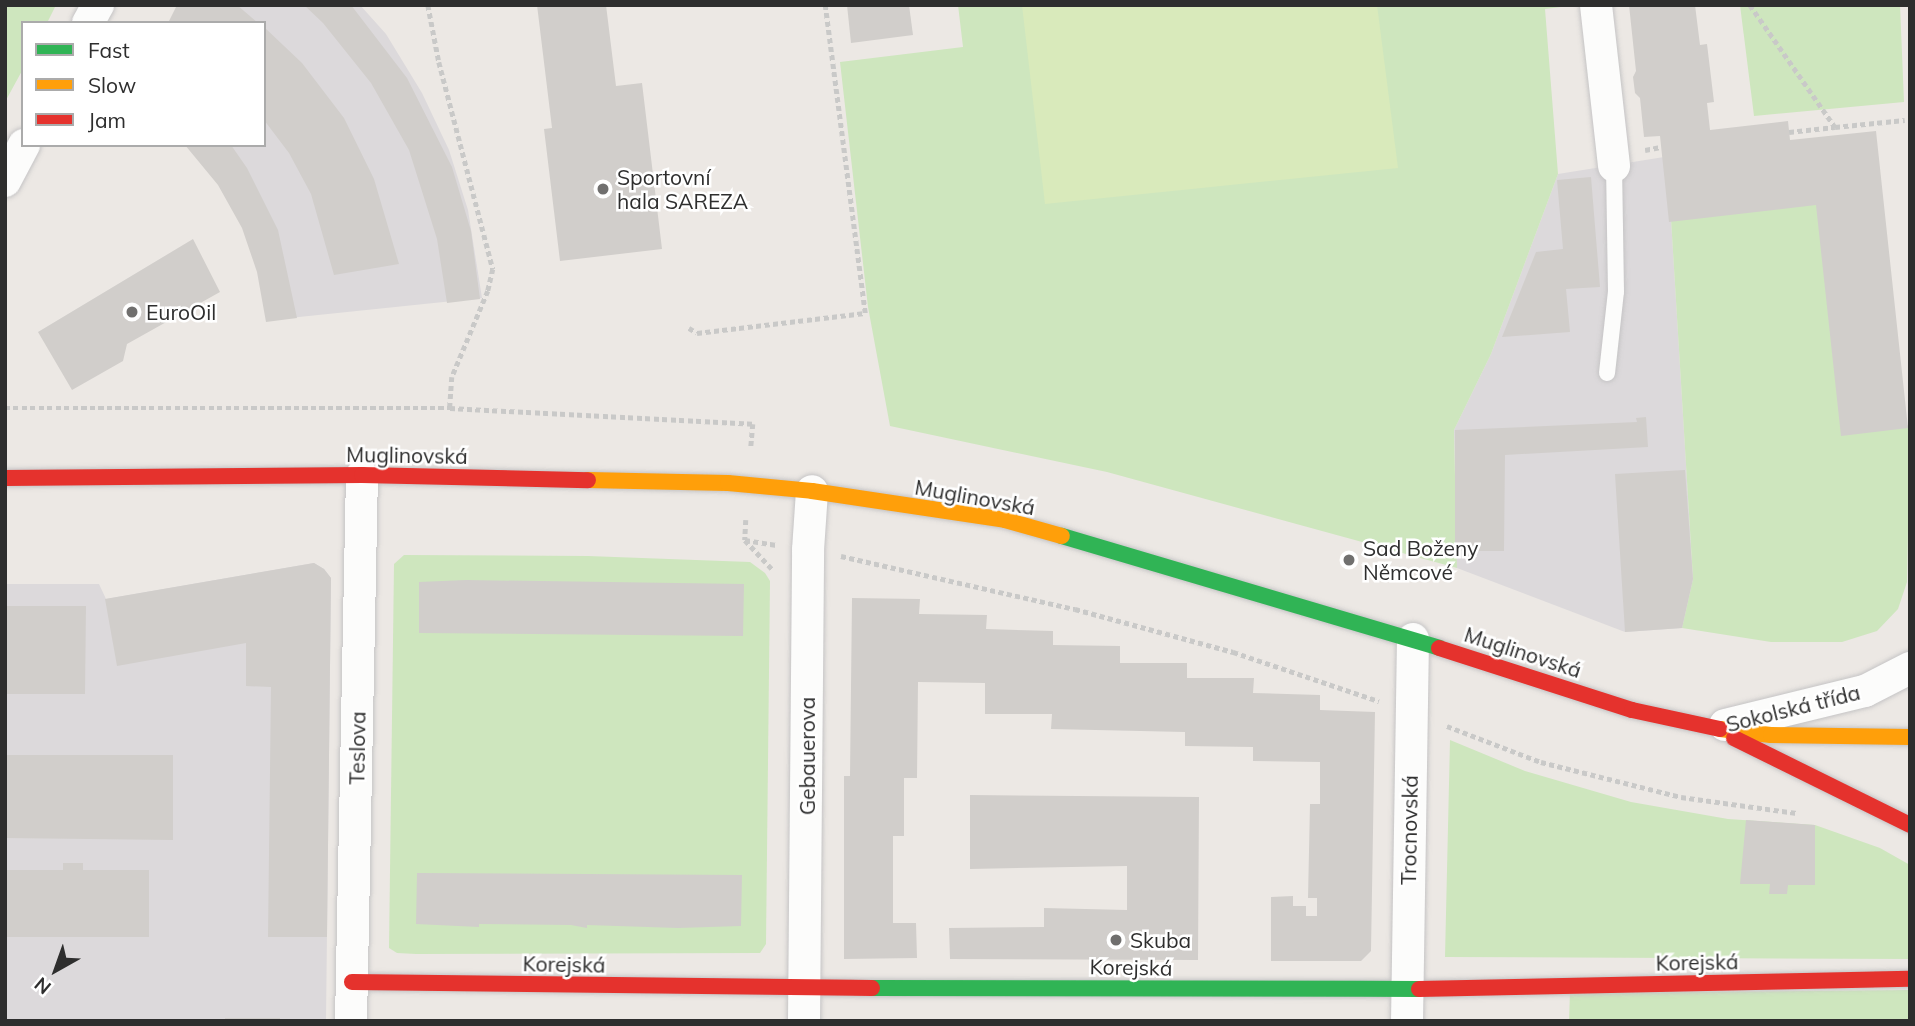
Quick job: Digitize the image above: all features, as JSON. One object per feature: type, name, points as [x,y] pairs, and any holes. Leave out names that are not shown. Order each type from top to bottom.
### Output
[{"type":"main road","name":"Muglinovská","points":[[5,478],[362,475],[728,483],[812,491],[1005,520],[1413,639],[1633,710],[1713,728],[1835,738],[1910,737]]},
{"type":"main road","points":[[1713,728],[1910,825]]},
{"type":"main road","name":"Korejská","points":[[352,982],[1408,989],[1910,979]]},
{"type":"street","points":[[89,21],[98,5]]},
{"type":"street","points":[[1596,5],[1614,166]]},
{"type":"street","points":[[5,181],[23,147]]},
{"type":"street","name":"Teslova","points":[[351,1021],[362,475]]},
{"type":"street","name":"Gebauerova","points":[[804,1021],[808,550],[812,491]]},
{"type":"street","name":"Trocnovská","points":[[1407,1021],[1413,639]]},
{"type":"street","name":"Sokolská třída","points":[[1713,728],[1865,691],[1910,667]]},
{"type":"lane","points":[[1607,373],[1616,292],[1614,166]]},
{"type":"path","points":[[428,5],[439,62],[493,269],[488,291],[452,377],[450,408]]},
{"type":"path","points":[[689,328],[697,333],[865,313],[825,5]]},
{"type":"path","points":[[1750,5],[1835,127]]},
{"type":"path","points":[[1789,132],[1905,120]]},
{"type":"path","points":[[5,408],[450,408],[753,424]]},
{"type":"path","points":[[745,540],[884,564],[1074,609],[1233,652],[1410,712],[1541,762],[1681,797],[1807,814]]},
{"type":"shaded area","points":[[181,5],[360,5],[386,34],[422,93],[449,150],[468,210],[482,298],[270,320],[252,240],[195,147],[266,147],[266,21],[173,21]]},
{"type":"shaded area","points":[[1664,157],[1671,219],[1693,579],[1682,628],[1625,632],[1457,568],[1454,430],[1491,354],[1558,174]]},
{"type":"shaded area","points":[[314,563],[324,569],[331,578],[326,1021],[5,1021],[5,584],[99,584],[106,599]]},
{"type":"green space","points":[[5,5],[56,5],[48,21],[21,21],[21,73],[5,102]]},
{"type":"green space","points":[[958,5],[1577,5],[1545,9],[1558,174],[1491,354],[1454,430],[1457,568],[1107,472],[890,426],[868,307],[840,62],[963,47]]},
{"type":"green space","points":[[1022,5],[1377,5],[1398,168],[1045,204]]},
{"type":"green space","points":[[1740,5],[1900,5],[1904,102],[1754,116]]},
{"type":"green space","points":[[1818,203],[1845,432],[1910,425],[1907,582],[1898,609],[1877,631],[1842,642],[1771,642],[1682,628],[1693,579],[1671,219]]},
{"type":"green space","points":[[404,555],[588,556],[750,562],[765,573],[770,581],[766,944],[760,953],[416,954],[397,953],[389,948],[394,564]]},
{"type":"green space","points":[[1450,740],[1525,771],[1631,802],[1728,819],[1815,825],[1880,848],[1910,865],[1910,959],[1445,957]]},
{"type":"green space","points":[[1910,990],[1910,1021],[1569,1021],[1570,993]]},
{"type":"building","points":[[177,5],[237,5],[256,21],[169,21]]},
{"type":"building","points":[[304,5],[351,5],[407,78],[452,167],[471,231],[480,299],[447,303],[437,239],[409,150],[371,83],[323,23]]},
{"type":"building","name":"Sportovní hala SAREZA","points":[[537,5],[606,5],[616,86],[642,83],[662,249],[560,261],[544,129],[552,128]]},
{"type":"building","points":[[847,5],[909,5],[913,35],[851,43]]},
{"type":"building","points":[[1629,5],[1695,5],[1700,45],[1707,44],[1714,102],[1707,103],[1710,130],[1788,121],[1790,140],[1876,131],[1908,428],[1841,436],[1816,205],[1669,222],[1660,136],[1644,137],[1640,98],[1635,93],[1633,77],[1636,71]]},
{"type":"building","points":[[266,29],[302,63],[344,118],[374,179],[399,264],[334,275],[311,194],[289,153],[266,123]]},
{"type":"building","points":[[187,147],[232,147],[247,168],[278,230],[297,318],[266,322],[257,272],[242,228],[218,185]]},
{"type":"building","points":[[1591,177],[1600,287],[1566,289],[1570,332],[1502,337],[1536,252],[1563,249],[1557,180]]},
{"type":"building","points":[[193,239],[220,292],[127,344],[123,361],[72,390],[38,332]]},
{"type":"building","points":[[1646,417],[1648,447],[1505,455],[1504,551],[1455,551],[1455,430],[1637,422],[1636,418]]},
{"type":"building","points":[[1685,470],[1693,579],[1682,628],[1625,632],[1615,474]]},
{"type":"building","points":[[314,563],[324,569],[331,578],[327,937],[268,937],[271,687],[246,686],[246,643],[117,666],[105,599]]},
{"type":"building","points":[[466,580],[744,584],[743,636],[419,633],[419,582]]},
{"type":"building","points":[[852,598],[920,599],[919,614],[987,615],[986,629],[1053,631],[1053,645],[1120,646],[1120,663],[1187,663],[1187,678],[1254,678],[1253,693],[1320,695],[1320,710],[1375,712],[1371,951],[1361,961],[1271,961],[1271,897],[1293,896],[1293,906],[1306,906],[1306,916],[1317,916],[1317,898],[1308,898],[1310,804],[1320,804],[1320,762],[1253,761],[1253,747],[1185,746],[1185,732],[1051,729],[1052,714],[985,714],[985,683],[918,682],[917,778],[904,778],[904,836],[893,836],[893,923],[916,923],[917,958],[844,959],[844,776],[850,776]]},
{"type":"building","points":[[5,606],[86,606],[85,694],[5,694]]},
{"type":"building","points":[[5,755],[173,755],[173,840],[5,838]]},
{"type":"building","points":[[970,795],[1199,797],[1198,960],[950,959],[949,928],[1044,927],[1044,908],[1127,910],[1127,866],[970,869]]},
{"type":"building","points":[[1746,820],[1815,825],[1815,885],[1788,885],[1787,894],[1769,894],[1770,884],[1740,884]]},
{"type":"building","points":[[63,863],[83,863],[83,870],[149,870],[149,937],[5,937],[5,870],[63,870]]},
{"type":"building","points":[[417,873],[742,875],[741,926],[678,928],[587,925],[587,928],[571,925],[479,924],[479,927],[416,924]]},
{"type":"building","points":[[225,1018],[280,1018],[280,1021],[225,1021]]},
{"type":"traffic: fast","points":[[1062,536],[1439,648]]},
{"type":"traffic: fast","points":[[872,988],[1419,989]]},
{"type":"traffic: slow","points":[[588,480],[728,483],[812,491],[1005,520],[1062,536]]},
{"type":"traffic: slow","points":[[1720,729],[1771,735],[1910,737]]},
{"type":"traffic: jam","points":[[5,478],[362,475],[588,480]]},
{"type":"traffic: jam","points":[[1439,648],[1632,710],[1720,729]]},
{"type":"traffic: jam","points":[[1734,738],[1910,825]]},
{"type":"traffic: jam","points":[[1419,989],[1910,979]]},
{"type":"traffic: jam","points":[[352,982],[872,988]]},
{"type":"place","name":"Sportovní hala SAREZA","points":[[603,189]]},
{"type":"place","name":"EuroOil","points":[[132,312]]},
{"type":"place","name":"Sad Boženy Němcové","points":[[1349,560]]},
{"type":"place","name":"Skuba","points":[[1116,940]]}]
